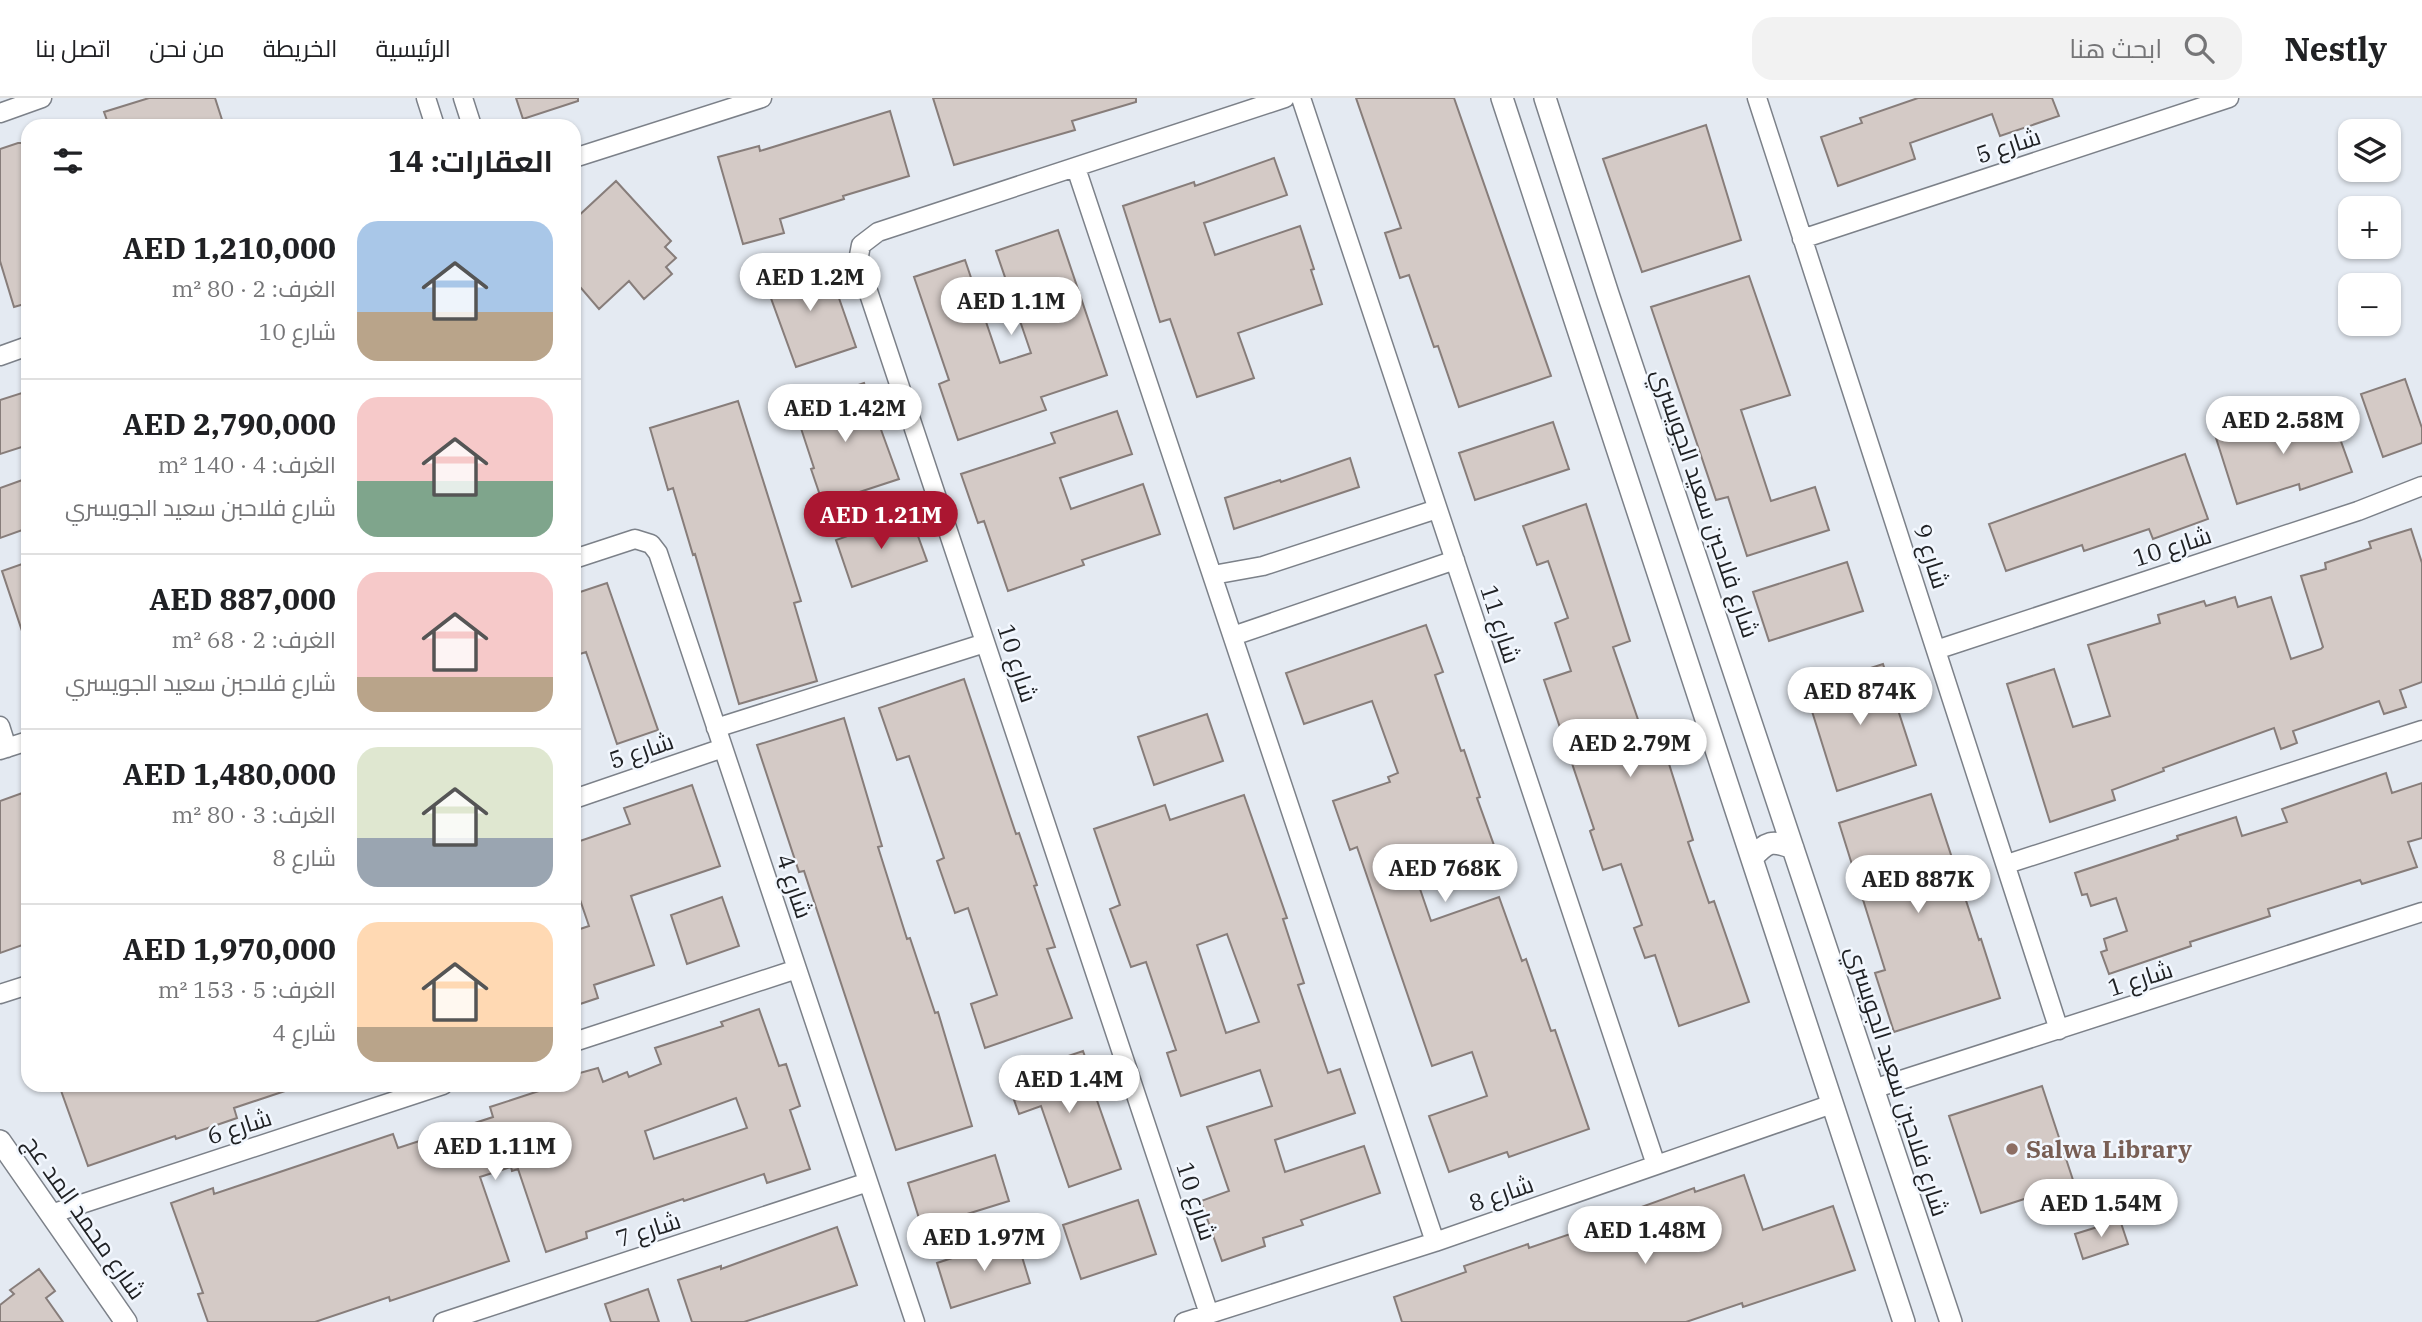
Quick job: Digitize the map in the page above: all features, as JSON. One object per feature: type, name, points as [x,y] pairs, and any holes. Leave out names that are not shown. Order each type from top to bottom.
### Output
[{"type":"street","points":[[0,113],[42,98]]},
{"type":"street","points":[[426,98],[433,119]]},
{"type":"street","points":[[463,98],[470,119]]},
{"type":"street","points":[[581,156],[762,98]]},
{"type":"street","name":"شارع 10","points":[[1209,1314],[860,269],[859,253],[866,240],[878,232],[1285,98]]},
{"type":"street","name":"شارع 11","points":[[1301,98],[1656,1165]]},
{"type":"street","points":[[1502,98],[1905,1322]]},
{"type":"street","name":"شارع فلاحبن سعيد الجويسري","points":[[1545,98],[1951,1322]]},
{"type":"street","name":"شارع 9","points":[[1757,98],[2059,1030]]},
{"type":"street","name":"شارع 5","points":[[1802,239],[2229,98]]},
{"type":"street","points":[[1076,168],[1435,1242]]},
{"type":"street","points":[[0,356],[21,348]]},
{"type":"street","name":"شارع 10","points":[[1937,650],[2358,511],[2422,486]]},
{"type":"street","points":[[1213,575],[1263,566],[1437,509]]},
{"type":"street","name":"شارع 4","points":[[581,557],[635,539],[646,541],[655,548],[915,1322]]},
{"type":"street","points":[[1233,636],[1455,561]]},
{"type":"street","points":[[716,728],[985,643]]},
{"type":"street","points":[[0,726],[4,749],[21,743]]},
{"type":"street","points":[[2007,864],[2422,730]]},
{"type":"street","name":"شارع 5","points":[[581,797],[723,748]]},
{"type":"street","points":[[1752,858],[1766,844],[1778,842],[1793,848]]},
{"type":"street","name":"شارع 1","points":[[1873,1089],[2422,912]]},
{"type":"street","points":[[581,1040],[797,969]]},
{"type":"street","points":[[0,994],[21,987]]},
{"type":"street","name":"شارع 6","points":[[51,1214],[422,1092]]},
{"type":"street","name":"شارع 8","points":[[1184,1322],[1435,1242],[1832,1104]]},
{"type":"street","name":"شارع محمد المد عج","points":[[0,1141],[126,1322]]},
{"type":"street","name":"شارع 7","points":[[443,1322],[868,1182]]},
{"type":"building","points":[[149,98],[215,98],[222,119],[106,119],[104,112]]},
{"type":"building","points":[[516,98],[578,98],[578,101],[523,119]]},
{"type":"building","points":[[933,98],[1136,98],[1136,102],[1072,121],[1075,130],[954,165]]},
{"type":"building","points":[[1356,98],[1454,98],[1551,376],[1459,407],[1438,346],[1434,347],[1409,275],[1400,278],[1385,233],[1401,228]]},
{"type":"building","points":[[1918,98],[2052,98],[2059,116],[2000,136],[1992,114],[1910,143],[1915,159],[1838,186],[1821,137],[1862,123],[1860,118]]},
{"type":"building","points":[[890,111],[909,176],[780,219],[784,233],[743,244],[718,157],[759,146],[760,151]]},
{"type":"building","points":[[1706,125],[1741,240],[1642,272],[1603,159]]},
{"type":"building","points":[[21,143],[21,305],[14,307],[0,261],[0,149]]},
{"type":"building","points":[[1274,158],[1287,195],[1204,223],[1215,255],[1300,226],[1322,304],[1238,333],[1254,378],[1197,397],[1170,319],[1160,322],[1123,206],[1194,182],[1195,186]]},
{"type":"building","points":[[616,181],[671,241],[665,247],[676,258],[666,267],[672,274],[644,299],[629,281],[599,309],[581,288],[581,214]]},
{"type":"building","points":[[1058,230],[1107,375],[1041,397],[1046,410],[958,440],[939,384],[949,380],[914,277],[965,260],[1000,363],[1031,353],[996,251]]},
{"type":"building","points":[[825,258],[856,347],[796,367],[764,279]]},
{"type":"building","points":[[1749,276],[1790,395],[1741,410],[1771,501],[1815,487],[1829,530],[1747,556],[1728,497],[1716,500],[1651,307]]},
{"type":"building","points":[[2405,379],[2422,428],[2422,443],[2383,457],[2361,394]]},
{"type":"building","points":[[864,383],[899,479],[823,504],[794,407]]},
{"type":"building","points":[[21,393],[21,447],[0,454],[0,400]]},
{"type":"building","points":[[738,401],[801,601],[794,603],[817,681],[739,704],[695,554],[693,555],[673,488],[668,490],[650,428]]},
{"type":"building","points":[[1117,411],[1132,454],[1060,478],[1071,509],[1143,484],[1160,534],[1082,560],[1084,565],[1008,591],[984,521],[978,523],[961,474],[1055,443],[1051,433]]},
{"type":"building","points":[[2330,411],[2352,472],[2300,490],[2299,484],[2237,504],[2216,438],[2287,415],[2291,425]]},
{"type":"building","points":[[1553,422],[1569,469],[1475,500],[1459,453]]},
{"type":"building","points":[[2185,454],[2208,519],[2153,539],[2149,529],[2084,551],[2082,545],[2006,571],[1989,524]]},
{"type":"building","points":[[1350,458],[1359,487],[1234,529],[1225,498]]},
{"type":"building","points":[[21,480],[21,530],[0,538],[0,488]]},
{"type":"building","points":[[1586,504],[1630,641],[1613,647],[1643,734],[1658,729],[1693,840],[1688,842],[1709,903],[1714,901],[1749,1002],[1679,1026],[1655,955],[1645,958],[1634,928],[1642,925],[1621,864],[1603,870],[1590,831],[1594,829],[1544,680],[1571,671],[1555,623],[1568,618],[1548,561],[1537,565],[1523,526]]},
{"type":"building","points":[[910,514],[927,561],[852,587],[836,540]]},
{"type":"building","points":[[2411,529],[2422,563],[2422,682],[2400,690],[2406,707],[2384,714],[2379,701],[2293,731],[2297,743],[2281,749],[2274,728],[2163,768],[2164,771],[2112,790],[2115,800],[2050,822],[2007,684],[2054,669],[2073,727],[2110,716],[2088,645],[2160,623],[2158,615],[2204,601],[2206,606],[2235,597],[2238,607],[2271,597],[2291,659],[2321,649],[2323,647],[2301,576],[2326,569],[2325,563],[2371,548],[2369,542]]},
{"type":"building","points":[[1847,562],[1863,611],[1769,641],[1753,592]]},
{"type":"building","points":[[21,564],[21,628],[2,571]]},
{"type":"building","points":[[607,583],[658,730],[617,744],[586,652],[581,654],[581,592]]},
{"type":"building","points":[[1426,625],[1443,672],[1435,675],[1461,751],[1464,750],[1480,797],[1477,798],[1500,862],[1420,889],[1431,921],[1499,897],[1522,961],[1526,959],[1551,1031],[1555,1030],[1589,1129],[1509,1157],[1507,1152],[1449,1172],[1429,1116],[1487,1096],[1472,1052],[1432,1066],[1357,847],[1350,850],[1333,801],[1390,782],[1388,777],[1398,773],[1372,701],[1304,724],[1286,673]]},
{"type":"building","points":[[1883,664],[1916,765],[1837,791],[1805,689]]},
{"type":"building","points":[[964,679],[1016,834],[1019,833],[1037,885],[1034,886],[1055,947],[1047,949],[1072,1018],[985,1048],[971,1004],[997,995],[968,908],[955,913],[937,861],[944,858],[909,756],[897,760],[879,708]]},
{"type":"building","points":[[1207,714],[1223,761],[1154,785],[1138,737]]},
{"type":"building","points":[[844,718],[882,846],[878,847],[907,939],[910,938],[935,1013],[938,1012],[972,1126],[896,1150],[804,871],[799,872],[757,745]]},
{"type":"building","points":[[2386,773],[2392,793],[2422,783],[2422,838],[2408,842],[2417,867],[2362,884],[2360,880],[2268,909],[2270,916],[2190,942],[2191,946],[2109,974],[2101,952],[2107,950],[2104,939],[2127,931],[2116,898],[2091,906],[2087,894],[2082,895],[2075,873],[2236,817],[2242,836],[2287,822],[2282,809]]},
{"type":"building","points":[[692,785],[720,866],[631,896],[654,965],[594,985],[598,998],[581,1004],[581,929],[589,926],[581,903],[581,841],[630,824],[624,808]]},
{"type":"building","points":[[21,794],[21,946],[0,953],[0,801]]},
{"type":"building","points":[[1931,794],[2000,998],[1894,1032],[1875,973],[1885,970],[1839,823]]},
{"type":"building","points":[[1244,795],[1287,918],[1283,919],[1304,983],[1298,985],[1328,1073],[1340,1069],[1355,1113],[1275,1140],[1285,1172],[1364,1146],[1380,1193],[1301,1220],[1303,1225],[1263,1238],[1265,1246],[1222,1261],[1201,1201],[1229,1191],[1207,1127],[1272,1106],[1260,1070],[1181,1096],[1167,1053],[1176,1050],[1146,962],[1131,967],[1110,909],[1120,905],[1094,829],[1165,805],[1170,820]],"holes":[[[1227,934],[1259,1022],[1226,1033],[1197,945]]]},
{"type":"building","points":[[722,897],[739,946],[687,964],[671,915]]},
{"type":"building","points":[[759,1009],[779,1066],[786,1064],[800,1106],[790,1110],[810,1169],[767,1183],[764,1174],[684,1201],[683,1199],[586,1232],[587,1238],[546,1252],[518,1169],[512,1171],[511,1167],[480,1177],[509,1261],[390,1301],[389,1297],[315,1322],[208,1322],[198,1294],[203,1293],[171,1203],[213,1188],[214,1194],[393,1134],[398,1148],[493,1117],[490,1107],[536,1092],[581,1092],[581,1073],[598,1068],[603,1082],[627,1072],[629,1077],[661,1064],[655,1048],[723,1026],[721,1022]],"holes":[[[736,1098],[747,1128],[654,1159],[645,1131]]]},
{"type":"building","points":[[1083,1051],[1096,1088],[1093,1089],[1121,1169],[1069,1187],[1041,1106],[1019,1114],[1006,1077]]},
{"type":"building","name":"Salwa Library","points":[[2042,1086],[2074,1183],[1981,1213],[1949,1116]]},
{"type":"building","points":[[62,1092],[282,1092],[234,1108],[237,1118],[88,1166]]},
{"type":"building","points":[[995,1155],[1009,1201],[922,1228],[908,1183]]},
{"type":"building","points":[[1744,1175],[1763,1230],[1833,1206],[1855,1270],[1743,1307],[1742,1303],[1686,1322],[1402,1322],[1394,1297],[1466,1272],[1464,1266],[1609,1221],[1608,1219],[1694,1188],[1695,1192]]},
{"type":"building","points":[[1138,1200],[1156,1254],[1081,1279],[1063,1225]]},
{"type":"building","points":[[2120,1220],[2128,1244],[2083,1259],[2075,1234]]},
{"type":"building","points":[[837,1227],[857,1285],[744,1322],[692,1322],[678,1280],[721,1266],[721,1269]]},
{"type":"building","points":[[1016,1237],[1030,1283],[951,1308],[937,1263]]},
{"type":"building","points":[[39,1269],[55,1291],[46,1298],[63,1322],[0,1322],[0,1305],[14,1294],[10,1290]]},
{"type":"building","points":[[648,1289],[659,1322],[611,1322],[605,1304]]},
{"type":"place","name":"Salwa Library","points":[[2012,1149]]}]
